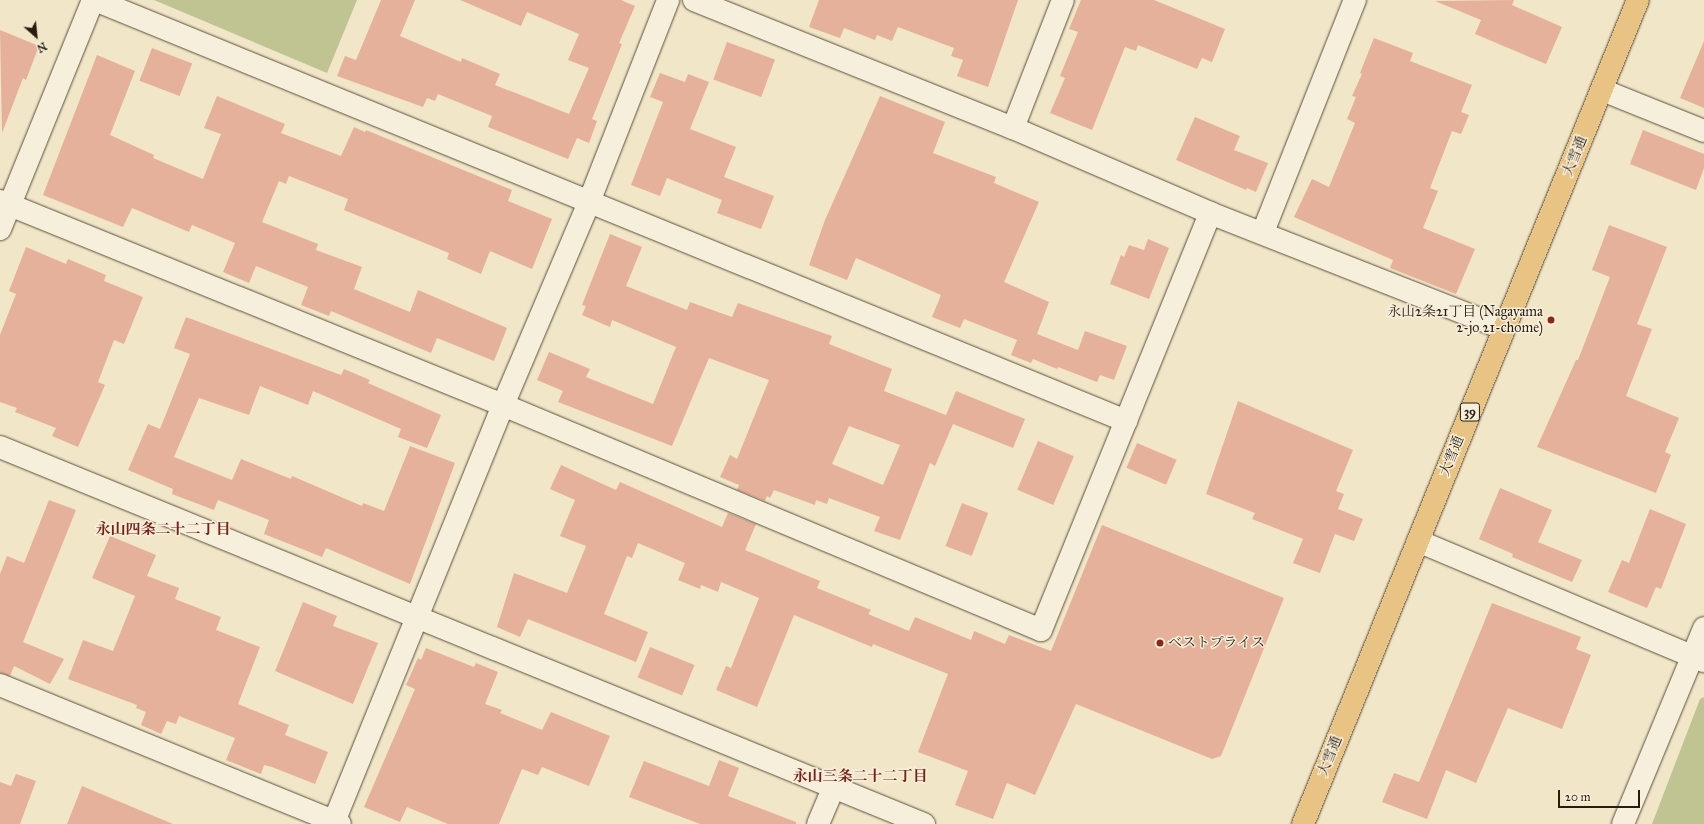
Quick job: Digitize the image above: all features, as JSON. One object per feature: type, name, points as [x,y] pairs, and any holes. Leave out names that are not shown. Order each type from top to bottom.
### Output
[{"type":"highway","name":"大雪通","points":[[1303,824],[1638,0]]},
{"type":"street","points":[[0,229],[5,203],[94,0],[1126,422]]},
{"type":"street","points":[[0,685],[336,823],[503,406],[589,202],[668,0]]},
{"type":"street","points":[[694,0],[1013,128],[1210,213],[1263,232],[1504,329]]},
{"type":"street","points":[[1013,128],[1063,0]]},
{"type":"street","points":[[1263,232],[1355,0]]},
{"type":"street","points":[[1602,90],[1704,131]]},
{"type":"street","points":[[5,203],[503,406],[1041,630],[1210,213]]},
{"type":"street","points":[[0,447],[418,619],[924,824]]},
{"type":"street","points":[[1418,541],[1698,658]]},
{"type":"street","points":[[1623,824],[1698,658],[1704,628]]},
{"type":"street","points":[[818,824],[833,788]]},
{"type":"green space","points":[[154,0],[357,0],[327,73]]},
{"type":"green space","points":[[1704,697],[1704,824],[1652,824],[1700,699]]},
{"type":"building","points":[[381,0],[415,0],[400,36],[461,62],[462,58],[500,74],[495,85],[569,114],[589,68],[568,60],[579,34],[527,12],[521,26],[460,0],[621,0],[635,6],[619,43],[622,44],[592,119],[597,121],[589,143],[577,138],[568,159],[488,127],[492,116],[438,94],[435,101],[427,98],[423,107],[337,76],[345,56],[356,60]]},
{"type":"building","points":[[819,0],[1018,0],[988,87],[957,76],[963,60],[951,56],[954,48],[898,27],[892,41],[877,35],[875,40],[844,28],[840,38],[809,27]]},
{"type":"building","points":[[1081,0],[1154,0],[1225,29],[1212,62],[1202,58],[1197,69],[1138,45],[1136,51],[1125,47],[1092,130],[1050,113],[1065,78],[1060,76],[1078,32],[1069,29]]},
{"type":"building","points":[[1514,0],[1512,5],[1562,27],[1546,64],[1475,34],[1481,20],[1435,1]]},
{"type":"building","points":[[0,30],[39,46],[26,80],[23,78],[2,133]]},
{"type":"building","points":[[1374,38],[1413,53],[1410,61],[1472,85],[1461,112],[1469,115],[1461,134],[1452,131],[1430,188],[1438,191],[1423,228],[1475,249],[1456,294],[1390,268],[1393,260],[1294,217],[1312,179],[1329,187],[1355,123],[1347,119],[1356,97],[1352,96],[1362,74],[1360,73]]},
{"type":"building","points":[[1704,41],[1704,108],[1680,98]]},
{"type":"building","points":[[727,42],[775,59],[761,97],[713,80]]},
{"type":"building","points":[[152,48],[192,63],[180,96],[139,81]]},
{"type":"building","points":[[97,55],[135,71],[110,135],[154,155],[153,158],[203,179],[221,134],[204,128],[217,96],[285,124],[281,133],[341,156],[354,127],[365,132],[366,130],[512,190],[508,201],[552,219],[532,269],[490,251],[481,274],[447,259],[449,253],[344,210],[348,199],[289,176],[286,184],[279,181],[262,222],[318,244],[316,250],[362,267],[354,289],[410,312],[418,290],[507,328],[494,361],[437,338],[431,353],[331,311],[329,316],[301,305],[308,287],[256,266],[249,283],[223,272],[235,243],[192,225],[189,232],[132,208],[123,227],[43,195]]},
{"type":"building","points":[[660,73],[685,82],[688,74],[709,82],[690,129],[736,147],[724,177],[774,196],[761,229],[717,213],[722,200],[667,178],[660,196],[631,185],[663,102],[650,97]]},
{"type":"building","points":[[880,96],[945,122],[933,153],[996,177],[994,183],[1039,202],[1004,282],[1049,302],[1037,334],[1078,350],[1085,331],[1127,346],[1114,380],[1100,375],[1097,382],[1058,367],[1057,369],[1033,359],[1031,363],[1011,355],[1017,340],[964,319],[960,328],[932,317],[941,295],[856,258],[847,280],[809,265],[825,220]]},
{"type":"building","points":[[1195,117],[1240,136],[1234,150],[1268,163],[1256,192],[1247,188],[1246,190],[1176,160]]},
{"type":"building","points":[[1643,130],[1704,154],[1704,168],[1696,190],[1630,164]]},
{"type":"building","points":[[1609,225],[1667,247],[1637,324],[1652,329],[1626,396],[1679,418],[1665,452],[1671,455],[1656,493],[1537,447],[1576,360],[1578,360],[1610,277],[1592,270]]},
{"type":"building","points":[[610,234],[642,247],[626,286],[687,310],[690,302],[732,317],[738,303],[832,336],[829,344],[892,369],[884,391],[946,415],[956,391],[1025,419],[1013,448],[953,424],[935,466],[930,463],[900,540],[874,531],[880,517],[829,498],[827,504],[816,500],[815,505],[774,490],[770,498],[767,496],[765,501],[737,490],[739,485],[720,477],[730,455],[737,459],[769,380],[709,358],[672,446],[558,402],[563,391],[537,380],[549,352],[590,369],[586,377],[653,404],[676,347],[612,320],[610,327],[582,315],[586,306],[582,305]],"holes":[[[849,426],[900,445],[883,485],[832,464]]]},
{"type":"building","points":[[1148,239],[1169,248],[1149,299],[1110,284],[1121,255],[1124,257],[1129,245],[1144,250]]},
{"type":"building","points":[[26,247],[66,264],[68,259],[106,275],[104,281],[143,297],[124,344],[114,340],[98,382],[105,385],[78,447],[52,436],[56,428],[15,412],[17,408],[0,402],[0,335],[16,294],[9,291]]},
{"type":"building","points":[[186,317],[341,375],[344,369],[370,380],[368,383],[441,415],[427,448],[398,437],[401,429],[313,391],[308,405],[260,386],[249,415],[199,398],[174,457],[232,480],[241,459],[291,479],[292,476],[362,506],[363,503],[384,511],[410,446],[455,463],[410,584],[326,548],[322,557],[264,534],[269,520],[218,500],[214,510],[172,494],[173,489],[128,470],[148,424],[160,429],[190,354],[174,348]]},
{"type":"building","points":[[1238,401],[1353,450],[1336,491],[1344,494],[1338,509],[1363,519],[1354,541],[1335,534],[1320,573],[1293,563],[1303,539],[1252,519],[1255,513],[1206,494]]},
{"type":"building","points":[[1038,441],[1074,456],[1053,505],[1017,490]]},
{"type":"building","points":[[1137,443],[1177,460],[1166,485],[1126,468]]},
{"type":"building","points":[[561,465],[616,490],[620,482],[722,527],[728,513],[756,524],[745,550],[820,581],[817,588],[871,610],[868,614],[909,631],[915,617],[971,640],[974,631],[1005,644],[1009,635],[1051,651],[1102,525],[1284,598],[1221,756],[1212,759],[1076,704],[1035,795],[1007,783],[993,819],[955,805],[968,771],[918,752],[948,674],[873,644],[872,647],[794,615],[757,707],[716,690],[726,666],[731,668],[759,598],[721,582],[718,592],[701,585],[700,589],[678,580],[685,563],[638,543],[632,558],[627,556],[604,614],[648,632],[636,662],[528,619],[520,637],[497,627],[514,573],[567,593],[586,546],[560,536],[575,500],[550,489]]},
{"type":"building","points":[[1500,488],[1552,510],[1538,542],[1582,560],[1572,582],[1512,557],[1513,554],[1479,539]]},
{"type":"building","points":[[49,500],[76,510],[23,642],[64,659],[50,684],[14,666],[10,676],[0,673],[0,574],[7,556],[24,563]]},
{"type":"building","points":[[962,503],[988,513],[972,556],[946,546]]},
{"type":"building","points":[[1650,509],[1686,524],[1661,589],[1656,587],[1647,608],[1608,592],[1622,560],[1629,563]]},
{"type":"building","points":[[110,536],[156,555],[147,576],[179,588],[175,599],[221,617],[216,630],[260,647],[238,704],[289,725],[285,735],[328,752],[315,784],[272,767],[264,765],[261,774],[226,760],[235,738],[179,716],[176,724],[167,721],[161,734],[141,725],[146,712],[136,708],[137,705],[68,679],[83,640],[113,651],[135,596],[92,578]]},
{"type":"building","points":[[303,602],[337,616],[333,626],[378,643],[353,704],[275,671]]},
{"type":"building","points":[[1492,603],[1581,637],[1576,649],[1591,655],[1562,729],[1508,708],[1476,783],[1446,770],[1427,819],[1382,802],[1394,773],[1419,782]]},
{"type":"building","points":[[650,647],[695,665],[682,696],[638,678]]},
{"type":"building","points":[[426,648],[474,667],[476,663],[498,672],[485,704],[502,710],[500,713],[542,730],[551,712],[610,736],[589,786],[542,767],[538,775],[522,769],[499,824],[448,824],[407,807],[400,822],[364,807],[415,689],[406,685],[418,658],[421,660]]},
{"type":"building","points":[[719,760],[739,768],[728,796],[796,822],[796,824],[700,824],[629,797],[644,761],[709,786]]},
{"type":"building","points":[[16,774],[36,781],[20,824],[0,824],[0,782],[11,786]]},
{"type":"building","points":[[82,786],[173,824],[67,824]]},
{"type":"place","name":"永山2条21丁目 (Nagayama 2-jo 21-chome)","points":[[1551,320]]},
{"type":"place","name":"ベストプライス","points":[[1160,643]]},
{"type":"district","name":"永山四条二十二丁目","points":[[163,530]]},
{"type":"district","name":"永山三条二十二丁目","points":[[860,777]]}]
